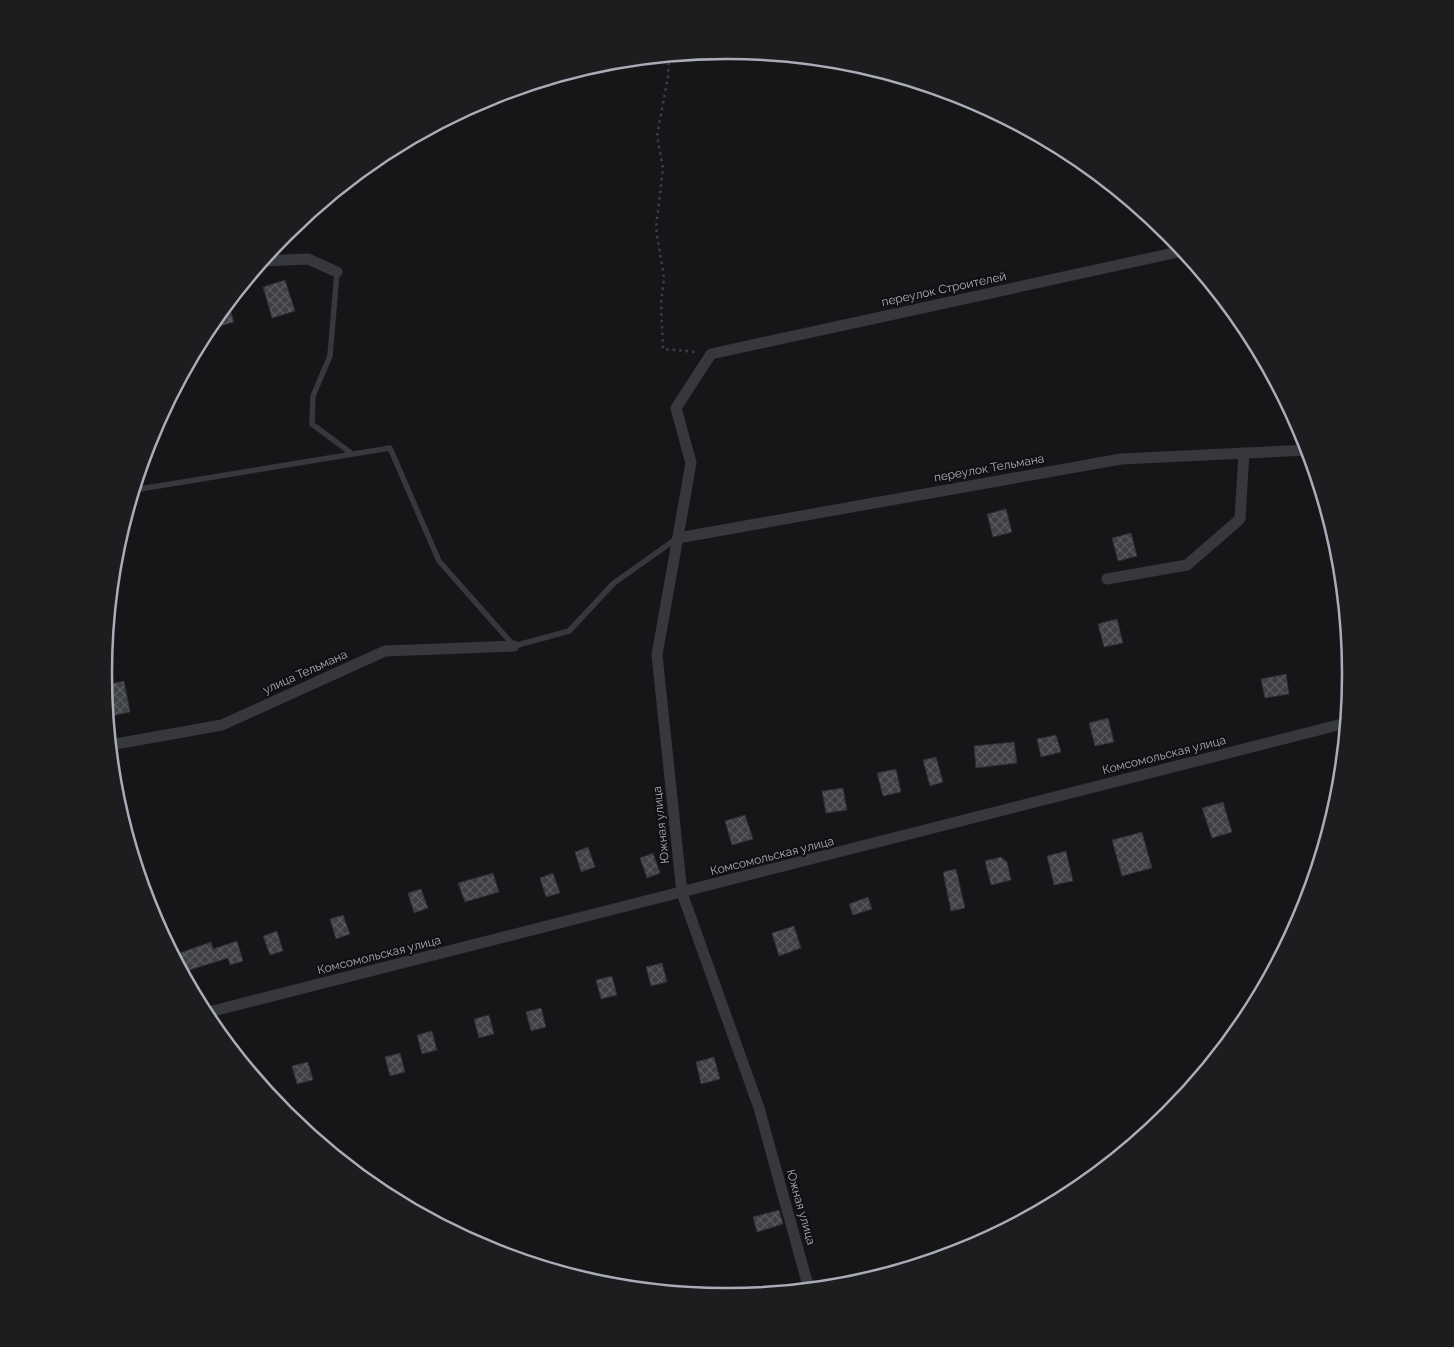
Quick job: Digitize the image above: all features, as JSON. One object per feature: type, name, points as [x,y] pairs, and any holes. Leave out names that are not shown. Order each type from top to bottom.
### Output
[{"type":"street","name":"переулок Строителей","points":[[712,354],[1175,253]]},
{"type":"street","points":[[272,261],[308,259],[337,272]]},
{"type":"street","name":"Южная улица","points":[[712,354],[676,408],[691,463],[657,655],[682,893],[759,1108],[807,1283]]},
{"type":"street","name":"переулок Тельмана","points":[[678,538],[1121,459],[1300,450]]},
{"type":"street","points":[[1107,579],[1187,565],[1240,518],[1244,453]]},
{"type":"street","name":"улица Тельмана","points":[[117,744],[222,725],[385,651],[514,646]]},
{"type":"street","name":"Комсомольская улица","points":[[213,1011],[1339,725]]},
{"type":"lane","points":[[337,272],[330,356],[313,396],[312,424],[352,453]]},
{"type":"lane","points":[[141,489],[390,448],[439,561],[514,646],[569,631],[614,583],[678,538]]},
{"type":"path","points":[[669,62],[668,76],[657,136],[663,168],[656,228],[664,278],[661,303],[663,349],[712,354]]},
{"type":"building","points":[[285,280],[295,311],[272,318],[263,287]]},
{"type":"building","points":[[231,311],[234,322],[220,326]]},
{"type":"building","points":[[1006,509],[1012,532],[993,537],[987,514]]},
{"type":"building","points":[[1131,533],[1137,556],[1118,561],[1112,538]]},
{"type":"building","points":[[1117,619],[1123,643],[1104,647],[1098,624]]},
{"type":"building","points":[[1286,674],[1289,694],[1265,698],[1261,679]]},
{"type":"building","points":[[124,681],[130,712],[114,715],[112,683]]},
{"type":"building","points":[[1108,718],[1114,742],[1095,746],[1089,723]]},
{"type":"building","points":[[1056,735],[1061,752],[1041,757],[1037,739]]},
{"type":"building","points":[[1014,742],[1017,763],[976,768],[974,746]]},
{"type":"building","points":[[936,757],[943,782],[930,786],[923,760]]},
{"type":"building","points":[[896,769],[901,792],[883,796],[877,773]]},
{"type":"building","points":[[843,788],[847,810],[826,813],[822,791]]},
{"type":"building","points":[[1223,802],[1232,832],[1212,838],[1202,808]]},
{"type":"building","points":[[745,815],[753,839],[732,845],[725,821]]},
{"type":"building","points":[[1142,832],[1152,868],[1122,876],[1112,840]]},
{"type":"building","points":[[588,847],[595,867],[581,872],[575,852]]},
{"type":"building","points":[[1066,851],[1073,881],[1054,885],[1047,856]]},
{"type":"building","points":[[653,853],[660,873],[647,878],[640,858]]},
{"type":"building","points":[[1001,857],[1007,862],[1011,880],[991,885],[985,861]]},
{"type":"building","points":[[956,869],[965,908],[951,911],[943,872]]},
{"type":"building","points":[[493,873],[499,892],[465,902],[458,883]]},
{"type":"building","points":[[553,873],[560,893],[546,897],[540,878]]},
{"type":"building","points":[[421,889],[428,908],[414,913],[408,893]]},
{"type":"building","points":[[868,897],[872,909],[853,915],[849,904]]},
{"type":"building","points":[[343,915],[350,934],[336,939],[330,919]]},
{"type":"building","points":[[794,926],[801,948],[779,956],[772,933]]},
{"type":"building","points":[[277,931],[283,951],[270,955],[263,936]]},
{"type":"building","points":[[237,941],[243,961],[230,965],[228,958],[189,970],[180,953],[211,942],[213,949]]},
{"type":"building","points":[[662,963],[667,982],[651,986],[646,967]]},
{"type":"building","points":[[612,976],[617,995],[601,999],[596,980]]},
{"type":"building","points":[[541,1008],[546,1027],[531,1031],[526,1012]]},
{"type":"building","points":[[489,1015],[494,1034],[479,1038],[474,1019]]},
{"type":"building","points":[[432,1031],[437,1050],[422,1054],[417,1035]]},
{"type":"building","points":[[400,1053],[405,1072],[390,1076],[385,1057]]},
{"type":"building","points":[[714,1057],[720,1079],[701,1084],[696,1062]]},
{"type":"building","points":[[308,1062],[313,1080],[297,1084],[292,1066]]},
{"type":"building","points":[[779,1210],[783,1224],[757,1232],[753,1217]]}]
